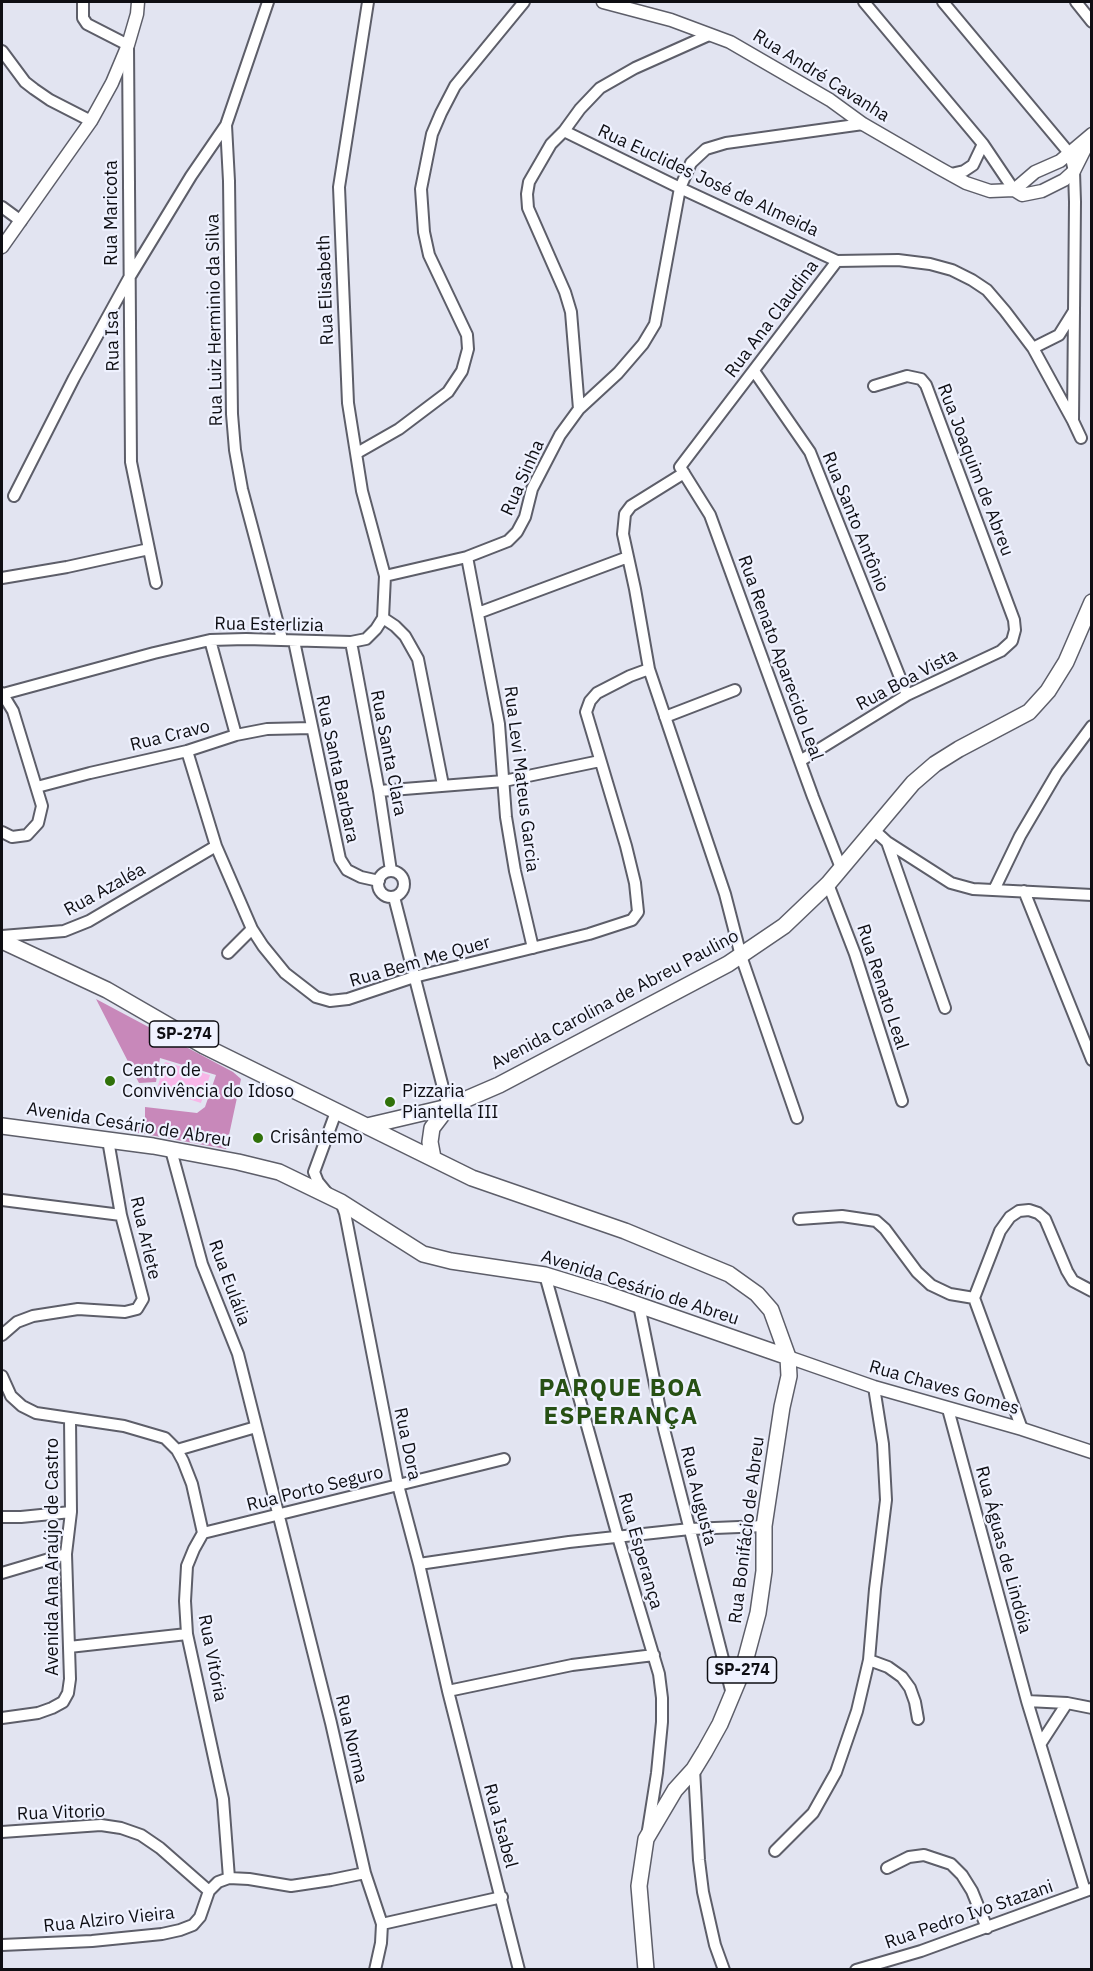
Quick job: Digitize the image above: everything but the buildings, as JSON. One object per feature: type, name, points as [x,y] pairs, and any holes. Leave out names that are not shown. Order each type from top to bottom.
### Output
[{"type":"main road","name":"Avenida Carolina de Abreu Paulino","points":[[368,1126],[448,1107],[499,1085],[741,956],[784,926],[828,884],[875,831],[913,783],[935,764],[1029,712],[1048,691],[1066,662],[1092,602]]},
{"type":"main road","name":"SP-274","points":[[2,939],[107,990],[204,1046],[368,1126]]},
{"type":"main road","points":[[433,1158],[430,1142],[432,1128],[448,1107]]},
{"type":"main road","name":"Avenida Cesário de Abreu","points":[[2,1126],[171,1150],[238,1162],[286,1175],[335,1198],[423,1254],[451,1261],[545,1275],[788,1357]]},
{"type":"main road","name":"Rua Bonifácio de Abreu","points":[[368,1126],[472,1178],[625,1231],[729,1274],[757,1294],[771,1311],[788,1357],[789,1376],[782,1407],[764,1526],[764,1571],[758,1613],[743,1669],[710,1742],[694,1769],[675,1790],[646,1839],[639,1886],[642,1967]]},
{"type":"street","points":[[83,2],[83,18],[87,24],[128,45]]},
{"type":"street","points":[[2,247],[91,121],[112,83],[128,45],[137,15],[138,2]]},
{"type":"street","name":"Rua Luiz Herminio da Silva","points":[[268,2],[226,125],[233,433],[242,489],[282,639]]},
{"type":"street","name":"Rua Elisabeth","points":[[368,2],[339,187],[348,403],[362,491],[385,576]]},
{"type":"street","points":[[357,453],[399,429],[448,392],[462,371],[468,349],[467,335],[429,255],[422,213],[422,180],[432,134],[455,86],[524,2]]},
{"type":"street","name":"Rua André Cavanha","points":[[603,2],[670,20],[730,42],[830,100],[863,124],[966,183],[990,191],[1014,190],[1022,195],[1042,190],[1064,180],[1074,171]]},
{"type":"street","points":[[864,2],[983,144],[1014,190],[1035,172],[1070,154],[1092,135]]},
{"type":"street","points":[[943,2],[1070,154]]},
{"type":"street","points":[[1076,2],[1092,22]]},
{"type":"street","points":[[579,410],[571,312],[565,292],[528,208],[529,182],[551,144],[600,87],[635,68],[709,35]]},
{"type":"street","name":"Rua Maricota","points":[[14,496],[74,378],[129,278],[128,45]]},
{"type":"street","points":[[2,51],[25,82],[50,100],[91,121]]},
{"type":"street","name":"Rua Sinha","points":[[385,576],[467,557],[508,541],[517,532],[525,517],[532,489],[560,435],[579,410],[618,373],[643,344],[655,324],[680,188],[691,163],[706,150],[736,141],[863,124]]},
{"type":"street","points":[[129,278],[191,176],[226,125]]},
{"type":"street","name":"Rua Euclides José de Almeida","points":[[564,131],[837,261]]},
{"type":"street","points":[[1074,171],[1092,135]]},
{"type":"street","points":[[951,174],[964,171],[973,165],[983,144]]},
{"type":"street","name":"Rua Ana Claudina","points":[[1070,154],[1074,171],[1073,421]]},
{"type":"street","points":[[2,207],[21,221]]},
{"type":"street","name":"Rua Ana Claudina","points":[[797,1118],[741,956],[725,894],[649,669],[636,589],[623,534],[625,514],[631,506],[682,469],[837,261],[898,260],[930,264],[952,270],[987,290],[1033,348],[1081,438]]},
{"type":"street","name":"Rua Isa","points":[[129,278],[131,462],[156,583]]},
{"type":"street","points":[[1033,348],[1059,335],[1066,327],[1075,308]]},
{"type":"street","name":"Rua Santo Antônio","points":[[754,371],[810,452],[907,695]]},
{"type":"street","name":"Rua Joaquim de Abreu","points":[[874,386],[907,376],[921,380],[926,385],[1014,620]]},
{"type":"street","name":"Rua Renato Aparecido Leal","points":[[682,469],[710,515],[841,868]]},
{"type":"street","points":[[2,578],[149,549]]},
{"type":"street","name":"Rua Levi Mateus Garcia","points":[[467,557],[499,724],[506,817],[515,871],[533,948]]},
{"type":"street","points":[[477,613],[628,557]]},
{"type":"street","points":[[385,576],[382,618],[405,636],[418,658],[443,785]]},
{"type":"street","name":"Rua Esterlizia","points":[[2,694],[210,640],[282,639],[351,642],[366,639],[376,629],[382,618]]},
{"type":"street","name":"Rua Boa Vista","points":[[800,761],[907,695],[1001,651],[1012,641],[1015,630],[1014,620]]},
{"type":"street","points":[[210,640],[236,735]]},
{"type":"street","name":"Rua Santa Barbara","points":[[294,641],[340,860],[348,870],[361,878],[378,881]]},
{"type":"street","name":"Rua Santa Clara","points":[[351,642],[380,791],[391,871]]},
{"type":"street","points":[[380,791],[504,781],[600,761],[586,712],[590,701],[597,693],[649,669]]},
{"type":"street","points":[[665,717],[735,690]]},
{"type":"street","points":[[2,694],[13,711],[42,806],[38,823],[27,835],[12,837],[2,832]]},
{"type":"street","points":[[994,890],[1020,836],[1057,773],[1092,726]]},
{"type":"street","name":"Rua Cravo","points":[[38,787],[187,751],[236,735],[267,729],[312,728]]},
{"type":"street","name":"Rua Bem Me Quer","points":[[187,751],[216,846],[252,929],[273,960],[285,973],[316,998],[330,1001],[348,999],[414,977],[589,934],[632,920],[638,912],[638,899],[626,846],[600,761]]},
{"type":"street","points":[[875,831],[887,842],[951,883],[973,889],[1092,895]]},
{"type":"street","points":[[887,842],[945,1008]]},
{"type":"street","name":"Rua Azaléa","points":[[2,939],[64,931],[89,921],[216,846]]},
{"type":"street","points":[[391,871],[399,874],[405,885],[401,893],[394,897],[382,893],[378,881],[383,874],[391,871]]},
{"type":"street","name":"Rua Renato Leal","points":[[828,884],[855,954],[902,1101]]},
{"type":"street","points":[[1024,891],[1092,1060]]},
{"type":"street","points":[[394,897],[448,1107]]},
{"type":"street","points":[[228,953],[252,929]]},
{"type":"street","points":[[335,1198],[318,1182],[314,1172],[336,1112]]},
{"type":"street","name":"Rua Arlete","points":[[2,1335],[17,1323],[44,1313],[78,1309],[125,1312],[137,1309],[143,1299],[121,1215],[108,1140]]},
{"type":"street","name":"Rua Eulália","points":[[171,1150],[202,1264],[238,1354],[278,1516]]},
{"type":"street","points":[[286,1175],[303,1175],[314,1172]]},
{"type":"street","name":"Rua Dora","points":[[335,1198],[345,1213],[398,1485],[448,1691]]},
{"type":"street","points":[[2,1200],[121,1215]]},
{"type":"street","points":[[1022,1429],[974,1298],[999,1232],[1010,1217],[1019,1210],[1029,1210],[1045,1219],[1073,1281],[1092,1291]]},
{"type":"street","points":[[799,1219],[842,1216],[876,1221],[885,1229],[917,1272],[931,1285],[950,1294],[974,1298]]},
{"type":"street","name":"Rua Esperança","points":[[545,1275],[618,1537],[654,1655],[662,1698],[657,1773],[646,1839]]},
{"type":"street","name":"Rua Augusta","points":[[639,1305],[664,1429],[732,1694]]},
{"type":"street","name":"Rua Chaves Gomes","points":[[788,1357],[874,1387],[1022,1429],[1092,1452]]},
{"type":"street","points":[[2,1376],[11,1396],[22,1406],[36,1413],[124,1426],[165,1438],[177,1450],[192,1485],[203,1533]]},
{"type":"street","points":[[775,1851],[813,1813],[836,1772],[857,1711],[869,1660],[886,1500],[884,1461],[874,1387]]},
{"type":"street","name":"Rua Águas de Lindóia","points":[[948,1409],[1027,1701],[1088,1890]]},
{"type":"street","name":"Avenida Ana Araújo de Castro","points":[[2,1718],[38,1713],[63,1702],[68,1693],[70,1679],[66,1554],[70,1512],[70,1419]]},
{"type":"street","points":[[177,1450],[256,1427]]},
{"type":"street","name":"Rua Porto Seguro","points":[[203,1533],[504,1459]]},
{"type":"street","points":[[2,1517],[70,1512]]},
{"type":"street","name":"Rua Norma","points":[[278,1516],[365,1872],[382,1924],[381,1943],[375,1970]]},
{"type":"street","points":[[419,1564],[569,1542],[690,1530],[764,1526]]},
{"type":"street","name":"Rua Vitória","points":[[203,1533],[187,1566],[185,1601],[187,1634],[223,1799],[229,1878]]},
{"type":"street","points":[[2,1573],[66,1554]]},
{"type":"street","points":[[69,1647],[105,1645],[187,1634]]},
{"type":"street","points":[[448,1691],[572,1665],[654,1655]]},
{"type":"street","points":[[869,1660],[888,1667],[902,1677],[910,1688],[918,1719]]},
{"type":"street","name":"Rua Isabel","points":[[448,1691],[519,1970]]},
{"type":"street","points":[[1027,1701],[1067,1703],[1092,1708]]},
{"type":"street","points":[[1041,1743],[1067,1703]]},
{"type":"street","points":[[694,1769],[703,1892],[724,1970]]},
{"type":"street","name":"Rua Vitorio","points":[[2,1832],[102,1825],[121,1828],[141,1835],[160,1848],[209,1891]]},
{"type":"street","points":[[886,1868],[909,1857],[924,1855],[951,1864],[962,1875],[972,1891],[987,1928]]},
{"type":"street","points":[[209,1891],[218,1882],[229,1878],[291,1886],[365,1872]]},
{"type":"street","name":"Rua Pedro Ivo Stazani","points":[[856,1970],[921,1951],[1088,1890]]},
{"type":"street","name":"Rua Alziro Vieira","points":[[2,1945],[92,1941],[180,1930],[193,1925],[200,1917],[209,1891]]},
{"type":"street","points":[[382,1924],[502,1897]]},
{"type":"shaded area","points":[[96,999],[233,1072],[241,1079],[226,1149],[112,1128],[145,1123],[145,1107],[197,1113],[205,1107],[216,1075],[160,1058],[156,1082],[139,1083]]},
{"type":"shaded area","points":[[165,1062],[210,1075],[201,1103],[157,1089]]},
{"type":"place","name":"Centro de Convivência do Idoso","points":[[110,1081]]},
{"type":"place","name":"Pizzaria Piantella III","points":[[390,1102]]},
{"type":"place","name":"Crisântemo","points":[[258,1138]]},
{"type":"district","name":"PARQUE BOA ESPERANÇA","points":[[621,1403]]}]
